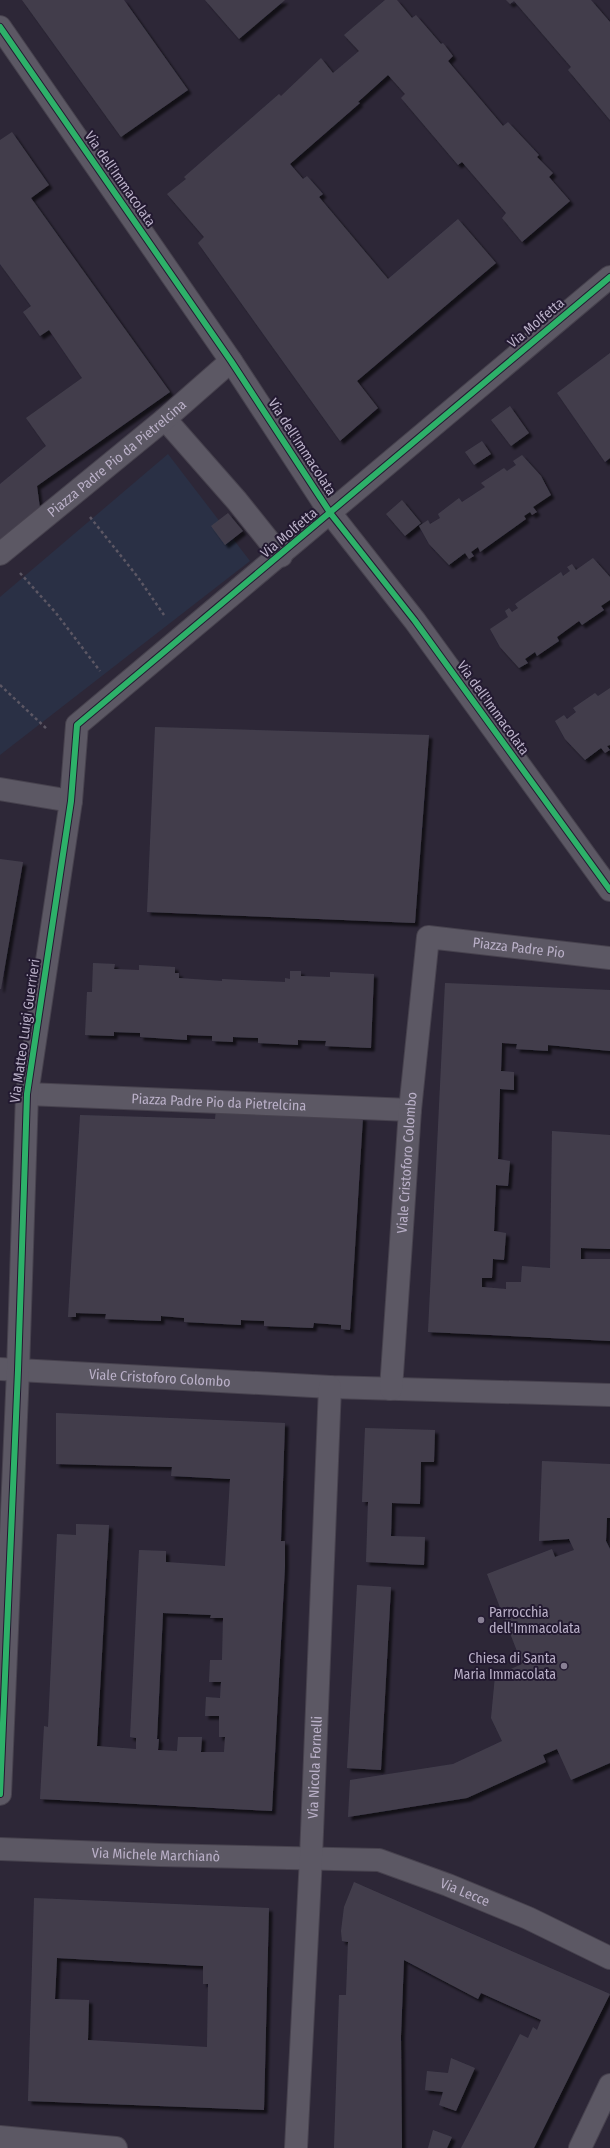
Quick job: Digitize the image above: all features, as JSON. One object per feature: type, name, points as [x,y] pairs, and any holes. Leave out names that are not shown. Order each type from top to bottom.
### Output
[{"type":"street","name":"Via dell'Immacolata","points":[[0,27],[231,361],[331,514],[415,621],[610,890]]},
{"type":"street","name":"Via Molfetta","points":[[71,801],[77,725],[331,514],[610,277]]},
{"type":"street","name":"Piazza Padre Pio da Pietrelcina","points":[[1,553],[165,419],[231,361]]},
{"type":"street","points":[[165,419],[237,501],[281,556]]},
{"type":"street","points":[[0,789],[71,801]]},
{"type":"street","name":"Via Matteo Luigi Guerrieri","points":[[0,1794],[9,1369],[26,1094],[71,801]]},
{"type":"street","name":"Piazza Padre Pio","points":[[428,937],[610,958]]},
{"type":"street","name":"Viale Cristoforo Colombo","points":[[391,1389],[410,1110],[428,937]]},
{"type":"street","name":"Piazza Padre Pio da Pietrelcina","points":[[26,1094],[410,1110]]},
{"type":"street","name":"Viale Cristoforo Colombo","points":[[9,1369],[330,1387],[610,1395]]},
{"type":"street","name":"Via Nicola Fornelli","points":[[296,2148],[311,1857],[330,1387]]},
{"type":"street","name":"Via Michele Marchianò","points":[[0,1849],[160,1855],[311,1857]]},
{"type":"street","name":"Via Lecce","points":[[311,1857],[379,1860],[448,1885],[528,1918],[610,1958]]},
{"type":"street","points":[[580,2148],[610,2085]]},
{"type":"street","points":[[0,2137],[116,2148]]},
{"type":"path","points":[[72,495],[137,576],[181,638]]},
{"type":"path","points":[[1,553],[56,613],[117,691]]},
{"type":"path","points":[[0,685],[75,754]]},
{"type":"shaded area","points":[[168,454],[250,561],[0,755],[0,597]]},
{"type":"building","points":[[22,0],[124,0],[188,90],[121,137]]},
{"type":"building","points":[[205,0],[285,0],[239,39]]},
{"type":"building","points":[[385,0],[397,0],[412,18],[416,15],[441,44],[443,43],[453,56],[448,61],[503,126],[508,122],[539,155],[537,157],[553,173],[549,177],[570,201],[522,242],[502,218],[506,213],[462,162],[458,165],[401,98],[405,94],[388,75],[358,102],[360,103],[290,164],[303,179],[307,176],[323,194],[319,197],[388,279],[458,219],[496,263],[357,381],[378,408],[340,441],[198,243],[204,237],[167,194],[186,179],[184,177],[279,94],[281,96],[321,58],[333,73],[359,51],[344,35]]},
{"type":"building","points":[[506,0],[591,0],[610,22],[610,120],[568,70],[571,67],[514,1],[510,4]]},
{"type":"building","points":[[12,132],[49,185],[31,198],[170,392],[37,486],[40,508],[0,543],[0,484],[46,446],[26,418],[82,378],[49,330],[40,336],[23,312],[31,306],[0,264],[0,140]]},
{"type":"building","points":[[610,353],[610,458],[605,462],[557,393]]},
{"type":"building","points":[[510,406],[529,433],[511,446],[491,420]]},
{"type":"building","points":[[482,441],[491,454],[474,465],[465,452]]},
{"type":"building","points":[[522,455],[541,476],[551,495],[533,507],[537,512],[532,515],[530,512],[524,516],[526,519],[480,552],[478,547],[471,552],[474,556],[469,559],[465,553],[449,565],[429,544],[419,526],[428,520],[430,524],[440,518],[438,514],[459,498],[462,502],[485,487],[481,483],[504,468],[507,471],[516,465],[513,461]]},
{"type":"building","points":[[402,500],[421,523],[405,536],[386,514]]},
{"type":"building","points":[[228,513],[243,531],[225,545],[211,526]]},
{"type":"building","points":[[593,558],[610,577],[610,600],[601,606],[604,610],[582,625],[579,621],[557,637],[559,641],[537,656],[535,652],[525,659],[528,663],[519,668],[500,647],[490,629],[508,617],[505,611],[509,608],[512,612],[518,608],[515,604],[561,572],[563,576],[570,571],[567,567],[572,564],[576,570]]},
{"type":"building","points":[[610,688],[610,745],[607,746],[610,750],[605,753],[601,748],[585,760],[565,739],[555,721],[564,715],[567,719],[576,712],[573,708],[595,693],[598,696]]},
{"type":"building","points":[[155,727],[429,735],[415,923],[147,912]]},
{"type":"building","points":[[0,859],[23,862],[1,989],[0,989]]},
{"type":"building","points":[[93,963],[115,964],[114,969],[139,970],[139,965],[175,967],[175,973],[179,973],[179,978],[222,981],[222,979],[285,982],[285,978],[290,979],[290,971],[301,971],[301,976],[330,977],[330,972],[374,974],[371,1048],[325,1046],[326,1041],[298,1040],[298,1045],[258,1043],[258,1038],[233,1037],[233,1042],[212,1041],[212,1036],[187,1035],[187,1040],[140,1037],[140,1033],[114,1032],[114,1036],[85,1035],[87,992],[92,992]]},
{"type":"building","points":[[445,983],[610,990],[610,1051],[548,1045],[548,1051],[516,1049],[517,1044],[502,1043],[501,1071],[514,1072],[514,1090],[500,1089],[498,1159],[510,1161],[508,1186],[496,1185],[494,1231],[506,1233],[504,1260],[493,1259],[492,1278],[482,1278],[482,1287],[506,1289],[506,1282],[521,1282],[522,1266],[550,1268],[552,1131],[610,1135],[610,1249],[581,1248],[581,1259],[610,1259],[610,1341],[428,1332]]},
{"type":"building","points":[[216,1110],[363,1117],[350,1330],[341,1329],[341,1325],[314,1323],[313,1328],[264,1326],[264,1321],[241,1320],[241,1325],[184,1322],[184,1318],[161,1316],[161,1321],[105,1319],[106,1314],[76,1313],[76,1317],[68,1317],[80,1115],[215,1119]]},
{"type":"building","points":[[56,1413],[285,1423],[281,1541],[285,1541],[285,1566],[272,1811],[40,1799],[44,1726],[48,1727],[57,1534],[76,1535],[76,1524],[109,1525],[97,1746],[136,1749],[136,1738],[130,1737],[139,1550],[166,1551],[166,1562],[225,1566],[230,1479],[171,1476],[172,1467],[56,1464]],"holes":[[[163,1613],[211,1615],[210,1618],[223,1618],[222,1660],[210,1660],[209,1682],[221,1682],[220,1698],[206,1697],[205,1716],[219,1716],[219,1737],[225,1737],[224,1752],[201,1752],[202,1737],[178,1737],[177,1751],[158,1750],[159,1739],[157,1739]]]},
{"type":"building","points":[[365,1428],[435,1430],[434,1462],[421,1462],[420,1504],[392,1503],[391,1536],[425,1537],[424,1565],[366,1562],[368,1502],[362,1502]]},
{"type":"building","points":[[542,1461],[610,1464],[610,1518],[607,1518],[606,1541],[610,1549],[610,1763],[571,1780],[557,1749],[543,1755],[546,1762],[467,1798],[348,1817],[350,1780],[453,1764],[502,1741],[491,1718],[495,1676],[522,1664],[487,1574],[552,1549],[555,1557],[574,1550],[569,1539],[539,1541]]},
{"type":"building","points":[[357,1585],[391,1587],[381,1770],[347,1768]]},
{"type":"building","points":[[354,1882],[610,1994],[534,2148],[461,2148],[520,2034],[528,2038],[533,2027],[537,2030],[541,2020],[481,1993],[478,1999],[404,1960],[401,2036],[402,2148],[334,2148],[339,1995],[346,1995],[348,1942],[342,1941],[341,1931],[344,1907]]},
{"type":"building","points":[[34,1898],[269,1908],[264,2110],[28,2101]],"holes":[[[57,1958],[203,1966],[203,1984],[208,1984],[207,2047],[88,2040],[89,2000],[55,1999]]]},
{"type":"building","points":[[451,2058],[475,2068],[456,2111],[439,2105],[443,2092],[425,2090],[427,2071],[448,2073]]},
{"type":"building","points":[[433,2130],[452,2137],[447,2148],[428,2148]]},
{"type":"cycle path","points":[[0,27],[231,361],[331,514],[415,621],[610,890]]},
{"type":"cycle path","points":[[0,1794],[18,1370],[27,1094],[71,801],[77,725],[610,277]]},
{"type":"place","name":"Parrocchia dell'Immacolata","points":[[481,1620]]},
{"type":"place","name":"Chiesa di Santa Maria Immacolata","points":[[564,1666]]}]
